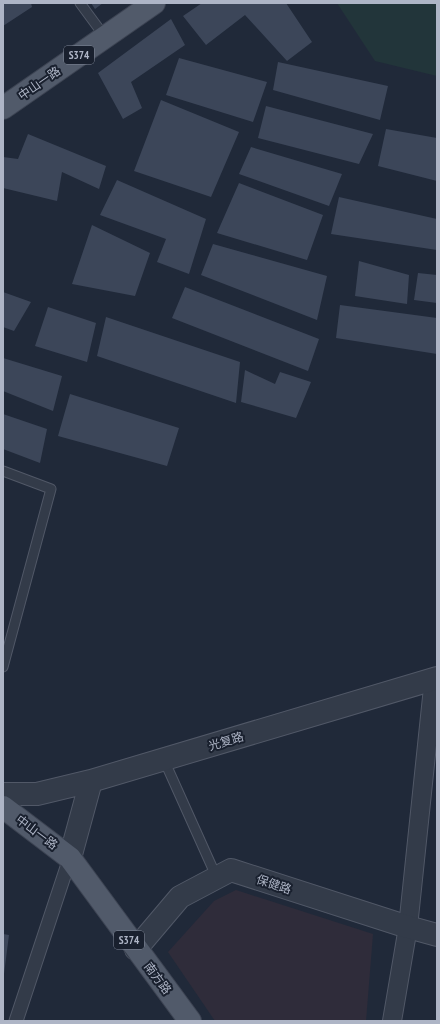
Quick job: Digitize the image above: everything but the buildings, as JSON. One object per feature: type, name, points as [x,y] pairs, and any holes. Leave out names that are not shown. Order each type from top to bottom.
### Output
[{"type":"main road","name":"中山一路","points":[[3,108],[154,3]]},
{"type":"main road","name":"中山一路","points":[[3,807],[70,858]]},
{"type":"main road","name":"南方路","points":[[70,858],[190,1021]]},
{"type":"street","name":"光复路","points":[[3,794],[37,794],[91,781],[436,678]]},
{"type":"street","points":[[392,1021],[408,927],[436,678]]},
{"type":"street","points":[[16,1021],[70,858],[91,781]]},
{"type":"street","name":"保健路","points":[[136,949],[180,897],[231,870],[437,935]]},
{"type":"lane","points":[[80,3],[105,37]]},
{"type":"lane","points":[[3,471],[51,489],[3,667]]},
{"type":"lane","points":[[164,760],[217,878]]},
{"type":"shaded area","points":[[236,890],[373,934],[366,1021],[215,1021],[168,952],[214,901]]},
{"type":"green space","points":[[337,3],[437,3],[437,76],[375,61]]}]
